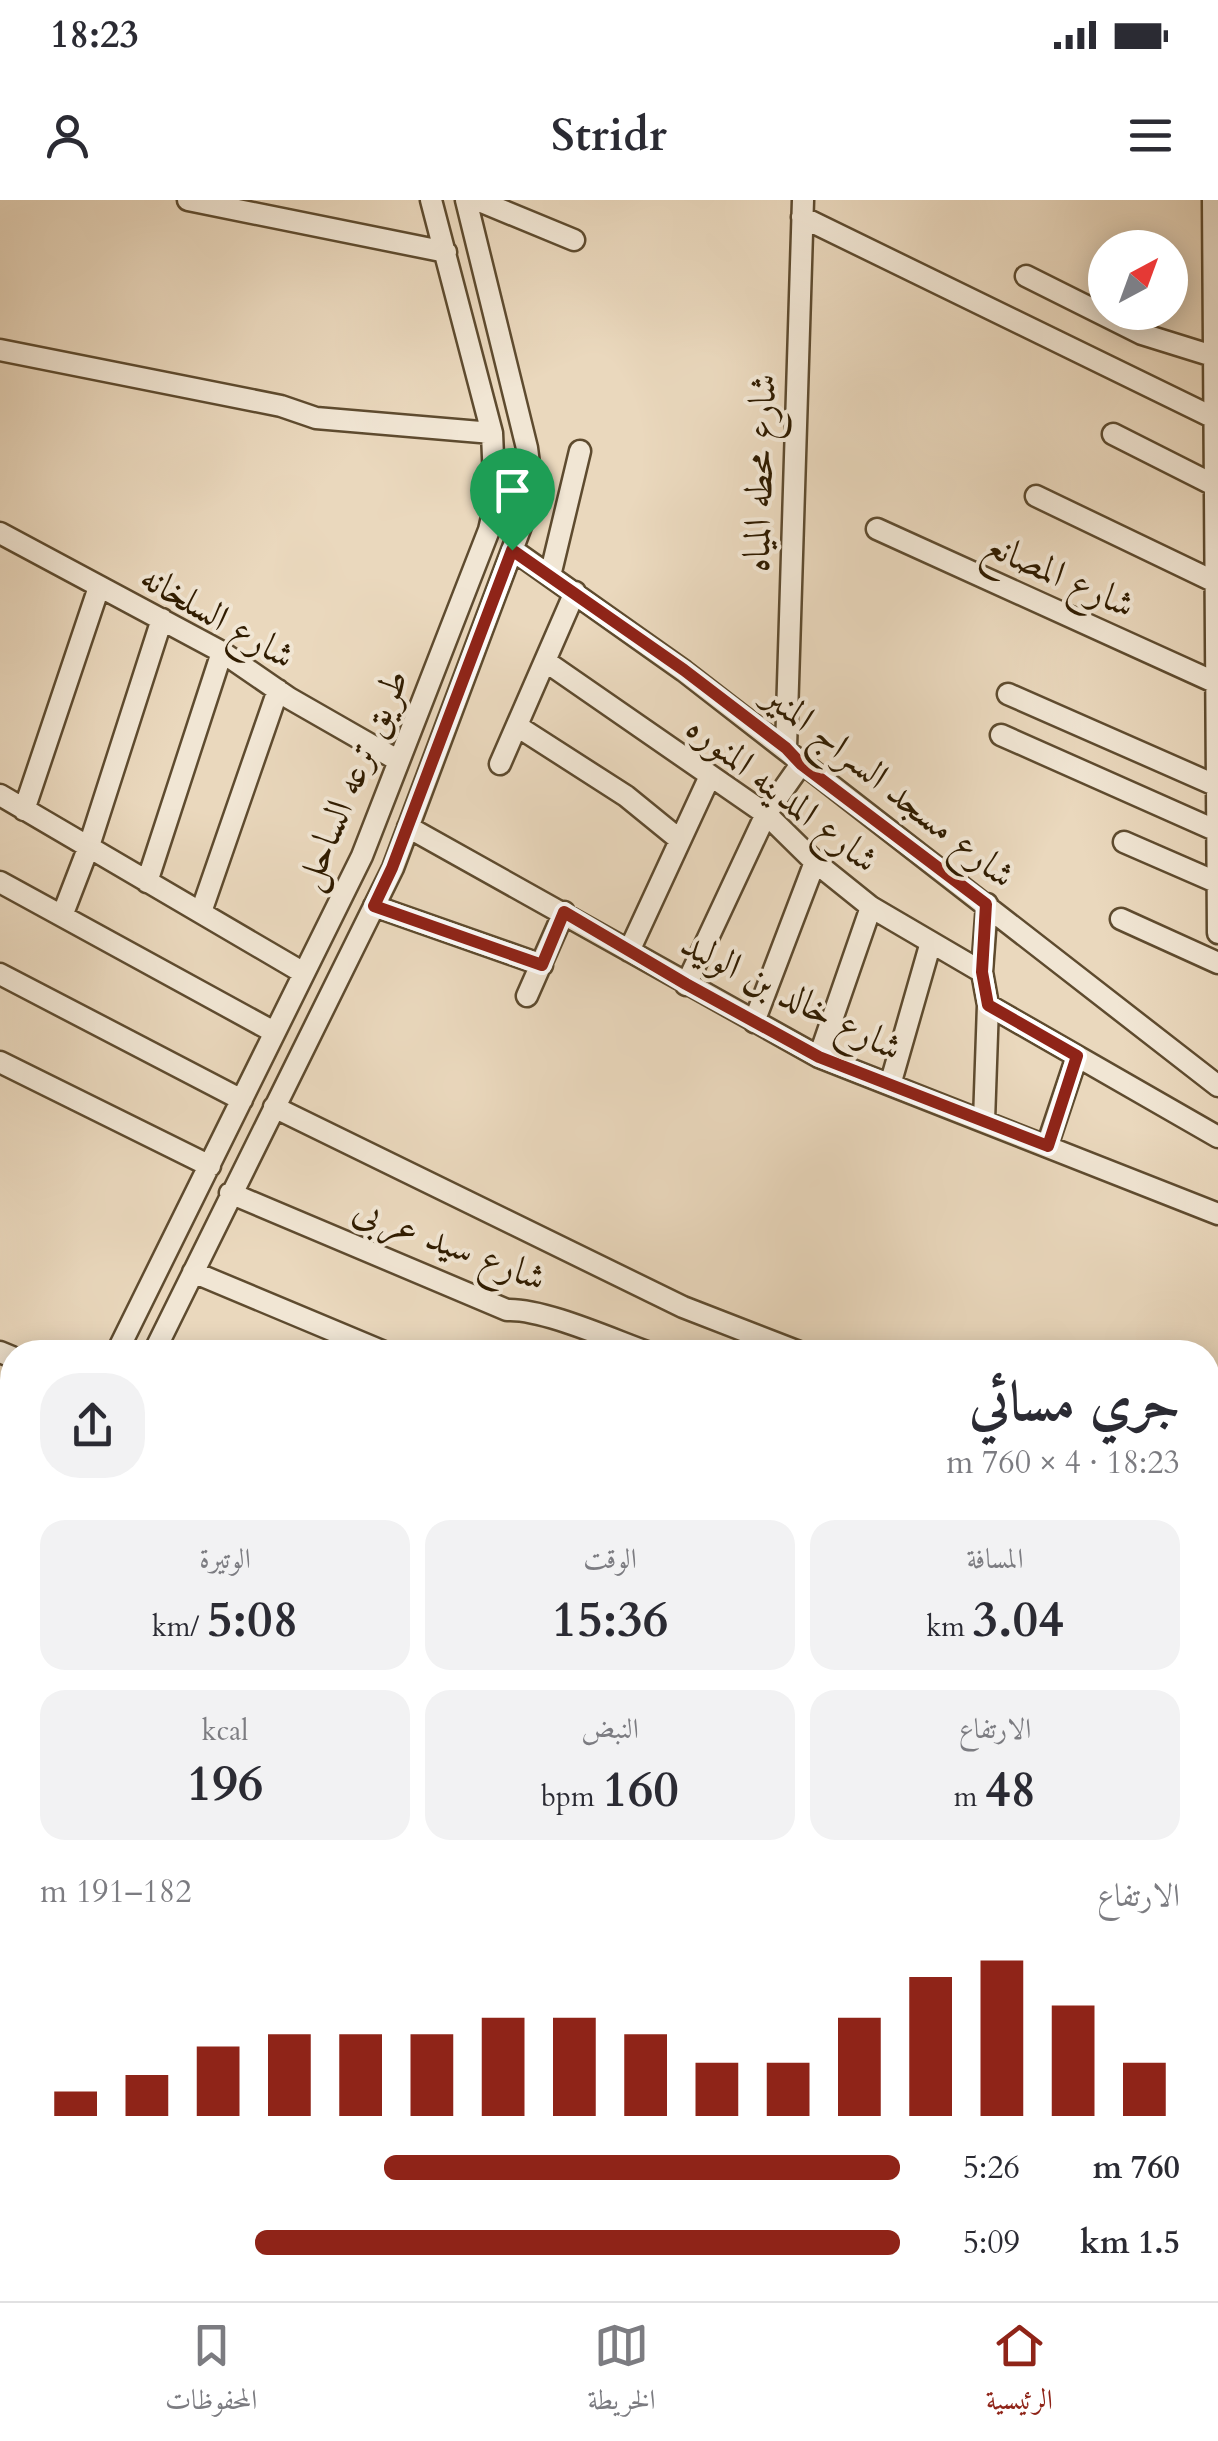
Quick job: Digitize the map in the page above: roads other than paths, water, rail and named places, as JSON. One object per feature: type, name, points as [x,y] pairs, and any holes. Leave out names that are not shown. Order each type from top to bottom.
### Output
[{"type":"street","points":[[188,200],[446,252]]},
{"type":"street","name":"طريق ترعه الساحل","points":[[123,1340],[362,856],[489,530],[495,504],[492,432],[430,200]]},
{"type":"street","name":"طريق ترعه الساحل","points":[[160,1340],[374,906],[408,827],[526,509],[530,471],[527,448],[466,200]]},
{"type":"street","points":[[478,200],[574,240]]},
{"type":"street","points":[[1213,200],[1217,333],[1214,682],[1218,933]]},
{"type":"street","points":[[803,208],[1216,419]]},
{"type":"street","name":"شارع محطه المياه","points":[[793,756],[803,208]]},
{"type":"street","points":[[1026,276],[1142,334],[1216,357]]},
{"type":"street","points":[[0,350],[281,406],[316,418],[492,432]]},
{"type":"street","points":[[1113,434],[1216,486]]},
{"type":"street","points":[[550,576],[580,451]]},
{"type":"street","points":[[1036,496],[1216,582]]},
{"type":"street","name":"شارع المصانع","points":[[877,529],[1214,682]]},
{"type":"street","name":"شارع السلخانه","points":[[0,534],[222,652],[399,761]]},
{"type":"street","name":"شارع مسجد السراج المنير","points":[[512,550],[793,756],[1218,1086]]},
{"type":"street","points":[[24,810],[99,587]]},
{"type":"street","points":[[500,764],[574,592]]},
{"type":"street","points":[[62,916],[89,846],[162,619]]},
{"type":"street","points":[[148,882],[222,652]]},
{"type":"street","name":"شارع المدينه المنوره","points":[[545,661],[766,814],[815,862],[871,906],[982,972]]},
{"type":"street","points":[[201,912],[278,690]]},
{"type":"street","points":[[1008,694],[1215,785]]},
{"type":"street","points":[[517,726],[613,787],[680,840]]},
{"type":"street","points":[[1001,735],[1215,830]]},
{"type":"street","points":[[686,984],[793,756]]},
{"type":"street","points":[[628,951],[710,776]]},
{"type":"street","points":[[0,795],[302,972]]},
{"type":"street","name":"شارع خالد بن الوليد","points":[[408,827],[819,1057],[1218,1214]]},
{"type":"street","points":[[1124,842],[1216,882]]},
{"type":"street","points":[[754,1022],[815,862]]},
{"type":"street","points":[[0,882],[274,1032]]},
{"type":"street","points":[[984,1121],[988,1005],[982,972],[986,904]]},
{"type":"street","points":[[374,906],[542,965]]},
{"type":"street","points":[[819,1057],[871,906]]},
{"type":"street","points":[[527,996],[564,912]]},
{"type":"street","points":[[1121,919],[1218,963]]},
{"type":"street","points":[[890,1084],[930,942]]},
{"type":"street","points":[[0,974],[242,1100]]},
{"type":"street","points":[[988,1005],[1218,1137]]},
{"type":"street","points":[[1048,1146],[1077,1056]]},
{"type":"street","points":[[0,1062],[210,1166]]},
{"type":"street","points":[[274,1107],[683,1307],[768,1340]]},
{"type":"street","name":"شارع سيد عربى","points":[[230,1193],[507,1310],[520,1310],[614,1340]]},
{"type":"street","points":[[193,1272],[355,1340]]}]
